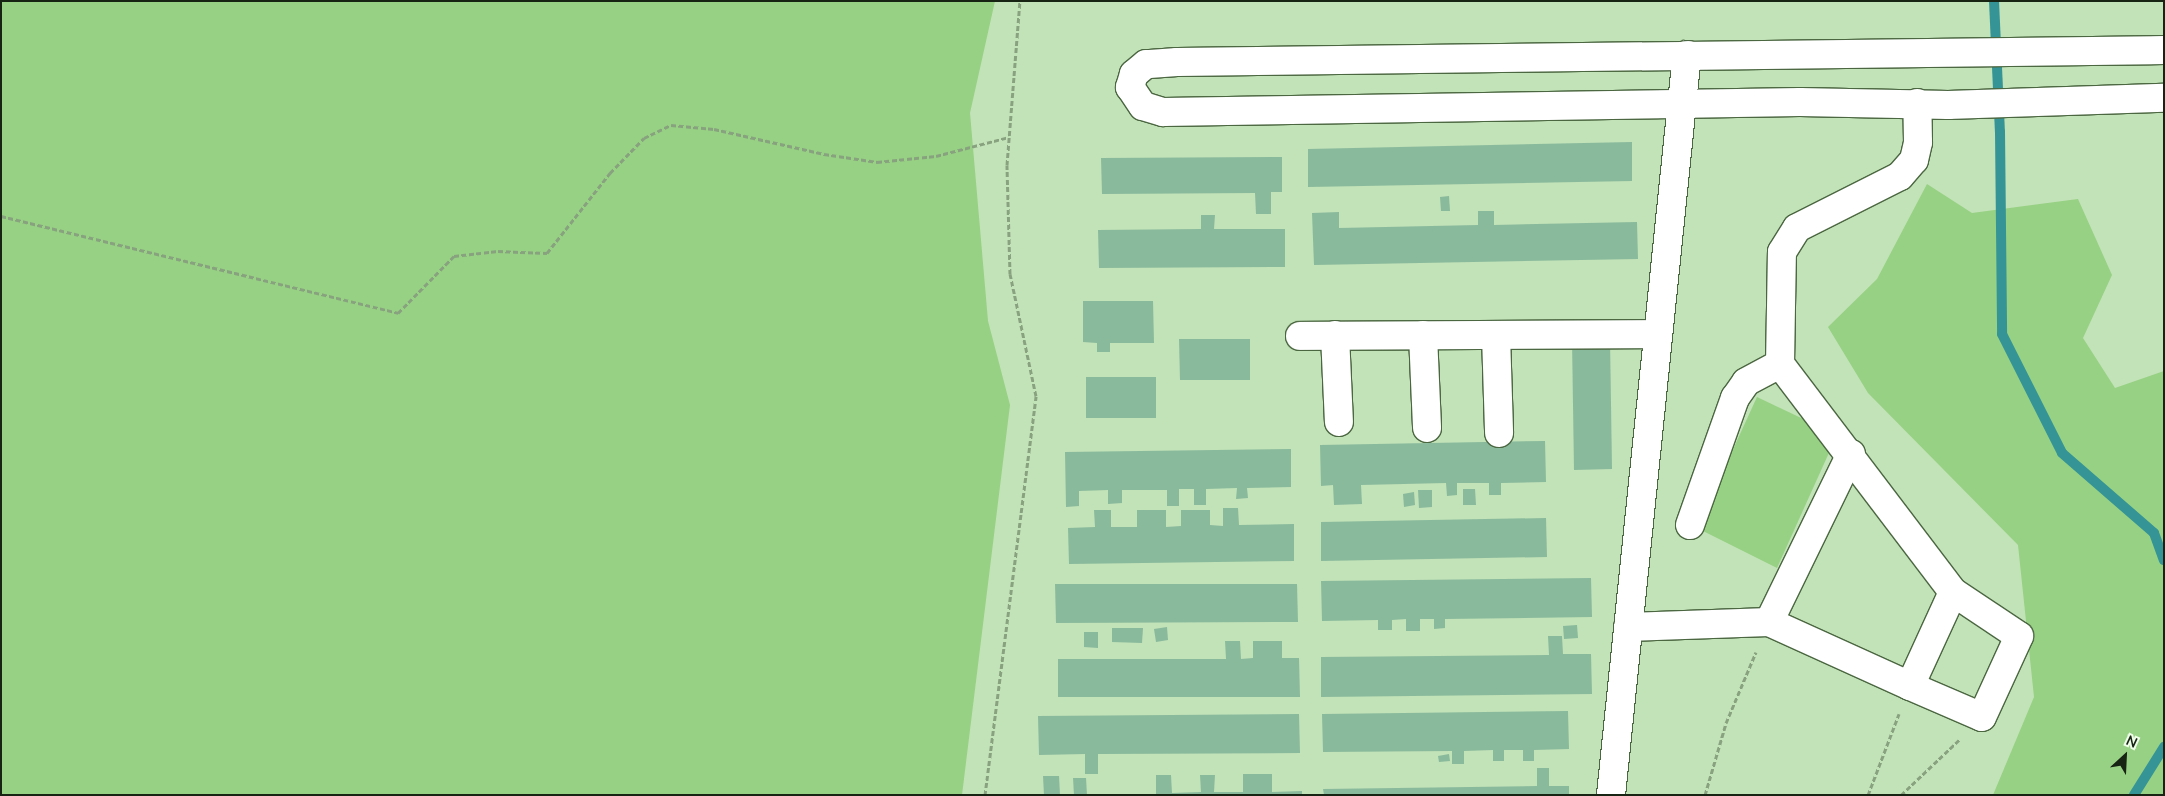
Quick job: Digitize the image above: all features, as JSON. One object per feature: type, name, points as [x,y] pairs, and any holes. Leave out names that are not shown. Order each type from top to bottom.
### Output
[{"type":"street","points":[[2156,50],[1946,50],[1154,63],[1146,64],[1134,74],[1130,87],[1144,106],[1163,112],[1682,104],[1948,104],[2158,98]]},
{"type":"street","points":[[1611,795],[1687,55]]},
{"type":"street","points":[[1628,627],[1769,622],[1982,717],[2019,636],[1953,592],[1851,454],[1780,364],[1782,252],[1798,228],[1900,176],[1914,160],[1918,142],[1917,103]]},
{"type":"street","points":[[1300,336],[1658,334]]},
{"type":"street","points":[[1335,335],[1339,422]]},
{"type":"street","points":[[1423,335],[1427,428]]},
{"type":"street","points":[[1496,335],[1499,433]]},
{"type":"street","points":[[1690,525],[1735,398],[1746,382],[1780,364]]},
{"type":"street","points":[[1769,622],[1851,454]]},
{"type":"street","points":[[1910,686],[1953,592]]},
{"type":"path","points":[[985,795],[1036,396],[1010,274],[1010,137],[1020,1]]},
{"type":"path","points":[[1,216],[398,313],[454,256],[498,251],[546,253],[610,173],[644,138],[671,125],[714,128],[824,154],[878,162],[936,156],[1010,137]]},
{"type":"path","points":[[1704,795],[1726,723],[1769,622]]},
{"type":"path","points":[[1868,795],[1910,686]]},
{"type":"path","points":[[1901,795],[1982,717]]},
{"type":"green space","points":[[1,1],[995,1],[970,113],[988,321],[1010,405],[962,795],[1,795]]},
{"type":"green space","points":[[1927,184],[1972,213],[2078,199],[2112,275],[2083,338],[2115,388],[2164,371],[2164,795],[1993,795],[2034,697],[2018,545],[1868,393],[1828,327],[1877,279]]},
{"type":"green space","points":[[1757,397],[1837,435],[1777,568],[1697,528]]},
{"type":"building","points":[[1632,142],[1632,181],[1308,187],[1308,149]]},
{"type":"building","points":[[1282,157],[1282,192],[1271,192],[1271,214],[1256,214],[1255,193],[1102,194],[1101,158]]},
{"type":"building","points":[[1449,196],[1450,211],[1441,211],[1440,197]]},
{"type":"building","points":[[1478,211],[1494,211],[1494,225],[1637,222],[1638,259],[1314,265],[1312,213],[1339,212],[1339,228],[1478,225]]},
{"type":"building","points":[[1201,215],[1215,215],[1214,229],[1285,229],[1285,267],[1099,268],[1098,230],[1201,229]]},
{"type":"building","points":[[1083,301],[1153,301],[1154,343],[1110,343],[1110,352],[1097,352],[1097,343],[1083,342]]},
{"type":"building","points":[[1179,339],[1250,339],[1250,380],[1180,380]]},
{"type":"building","points":[[1572,339],[1610,339],[1612,469],[1574,470]]},
{"type":"building","points":[[1086,377],[1156,377],[1156,418],[1086,418]]},
{"type":"building","points":[[1545,441],[1546,482],[1501,483],[1501,495],[1489,495],[1489,483],[1457,483],[1457,495],[1447,496],[1446,483],[1361,485],[1362,504],[1334,505],[1333,485],[1321,486],[1320,445]]},
{"type":"building","points":[[1291,449],[1291,487],[1247,488],[1248,498],[1236,499],[1237,488],[1206,489],[1206,505],[1194,505],[1194,489],[1179,489],[1179,506],[1167,506],[1167,490],[1122,490],[1122,503],[1108,504],[1108,490],[1079,491],[1079,506],[1066,507],[1065,452]]},
{"type":"building","points":[[1463,489],[1475,489],[1476,505],[1463,505]]},
{"type":"building","points":[[1418,490],[1432,490],[1432,507],[1419,508]]},
{"type":"building","points":[[1414,492],[1415,505],[1404,507],[1403,494]]},
{"type":"building","points":[[1223,508],[1238,508],[1239,525],[1294,524],[1294,561],[1069,564],[1068,528],[1095,527],[1094,510],[1111,510],[1111,527],[1137,527],[1137,510],[1166,510],[1166,527],[1181,526],[1181,510],[1210,510],[1210,525],[1223,526]]},
{"type":"building","points":[[1546,518],[1547,557],[1321,561],[1321,522]]},
{"type":"building","points":[[1591,578],[1592,617],[1445,619],[1445,628],[1434,629],[1434,619],[1420,619],[1420,631],[1406,631],[1406,619],[1392,620],[1392,630],[1378,630],[1378,620],[1322,621],[1321,581]]},
{"type":"building","points":[[1055,584],[1297,584],[1298,622],[1056,623]]},
{"type":"building","points":[[1577,625],[1578,638],[1564,639],[1563,626]]},
{"type":"building","points":[[1167,627],[1168,640],[1156,642],[1154,629]]},
{"type":"building","points":[[1112,628],[1143,628],[1142,643],[1112,642]]},
{"type":"building","points":[[1084,632],[1098,632],[1098,648],[1084,647]]},
{"type":"building","points":[[1548,636],[1562,636],[1563,654],[1591,654],[1592,694],[1321,697],[1321,657],[1549,655]]},
{"type":"building","points":[[1225,641],[1240,641],[1241,659],[1253,658],[1253,641],[1282,641],[1282,658],[1299,658],[1300,697],[1058,697],[1058,659],[1226,659]]},
{"type":"building","points":[[1568,711],[1569,749],[1534,750],[1534,761],[1523,761],[1523,750],[1504,750],[1504,761],[1493,761],[1493,750],[1464,751],[1464,764],[1452,764],[1452,751],[1323,752],[1322,714]]},
{"type":"building","points":[[1299,714],[1300,753],[1098,754],[1098,774],[1085,774],[1085,754],[1039,755],[1038,716]]},
{"type":"building","points":[[1449,754],[1450,761],[1439,762],[1438,756]]},
{"type":"building","points":[[1537,768],[1549,768],[1549,786],[1569,786],[1569,795],[1324,795],[1323,789],[1537,786]]},
{"type":"building","points":[[1243,774],[1272,774],[1272,792],[1302,791],[1302,795],[1156,795],[1156,775],[1171,775],[1172,793],[1201,792],[1200,775],[1215,775],[1214,792],[1243,792]]},
{"type":"building","points":[[1043,776],[1059,776],[1060,795],[1044,795]]},
{"type":"building","points":[[1073,778],[1086,778],[1087,795],[1074,795]]},
{"type":"waterway","points":[[1994,1],[2000,132],[2002,334],[2062,453],[2154,533],[2164,560]]},
{"type":"waterway","points":[[2134,795],[2164,747]]}]
